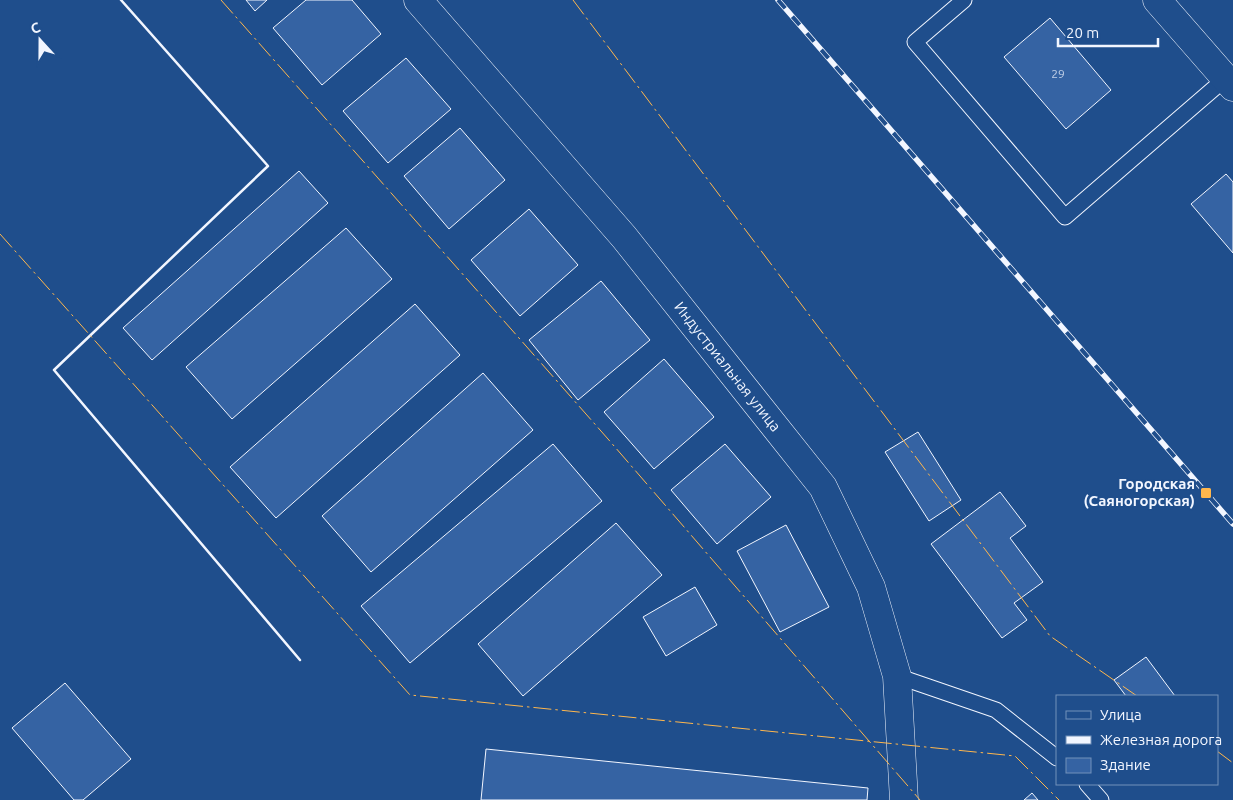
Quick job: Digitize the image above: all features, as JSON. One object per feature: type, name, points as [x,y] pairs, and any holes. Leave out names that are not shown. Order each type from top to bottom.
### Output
[{"type":"street","name":"Индустриальная улица","points":[[418,0],[624,237],[823,487],[870,587],[897,676],[904,800]]},
{"type":"street","points":[[1157,0],[1229,82]]},
{"type":"lane","points":[[964,0],[914,42],[1065,217],[1229,82]]},
{"type":"lane","points":[[897,676],[996,710],[1056,757]]},
{"type":"lane","points":[[1088,785],[1101,800]]},
{"type":"building","points":[[246,0],[267,0],[255,11]]},
{"type":"building","points":[[306,0],[352,0],[381,34],[322,85],[273,28]]},
{"type":"building","points":[[1050,18],[1111,90],[1066,129],[1004,57]]},
{"type":"building","points":[[406,58],[451,109],[388,163],[343,111]]},
{"type":"building","points":[[460,128],[505,180],[449,229],[404,176]]},
{"type":"building","points":[[299,171],[328,203],[152,360],[123,328]]},
{"type":"building","points":[[1226,174],[1233,182],[1233,253],[1191,204]]},
{"type":"building","points":[[529,209],[578,265],[520,316],[471,260]]},
{"type":"building","points":[[346,228],[392,279],[232,419],[186,367]]},
{"type":"building","points":[[601,281],[650,340],[578,400],[529,340]]},
{"type":"building","points":[[415,304],[460,355],[276,518],[230,467]]},
{"type":"building","points":[[664,359],[714,417],[654,469],[604,412]]},
{"type":"building","points":[[483,373],[533,430],[371,572],[322,516]]},
{"type":"building","points":[[918,432],[961,500],[929,521],[885,452]]},
{"type":"building","points":[[553,444],[602,501],[410,663],[361,606]]},
{"type":"building","points":[[725,444],[771,497],[717,544],[671,490]]},
{"type":"building","points":[[1000,492],[1026,526],[1010,538],[1043,582],[1014,603],[1027,620],[1002,638],[931,544]]},
{"type":"building","points":[[616,523],[662,575],[523,696],[478,644]]},
{"type":"building","points":[[786,525],[829,607],[780,632],[737,551]]},
{"type":"building","points":[[695,587],[717,625],[666,656],[643,617]]},
{"type":"building","points":[[1146,657],[1174,695],[1125,695],[1114,680]]},
{"type":"building","points":[[65,683],[131,759],[83,800],[74,800],[12,728]]},
{"type":"building","points":[[486,749],[868,788],[867,800],[481,800]]},
{"type":"building","points":[[1032,793],[1038,800],[1024,800]]},
{"type":"railway","points":[[778,0],[1233,524]]},
{"type":"wall","points":[[121,0],[268,166],[54,370],[300,660]]},
{"type":"power","points":[[221,0],[608,439],[920,800]]},
{"type":"power","points":[[573,0],[1050,636],[1136,695]]},
{"type":"power","points":[[0,234],[410,695],[1015,756],[1059,800]]},
{"type":"power","points":[[1218,752],[1233,763]]},
{"type":"place","name":"Городская (Саяногорская)","points":[[1206,493]]}]
